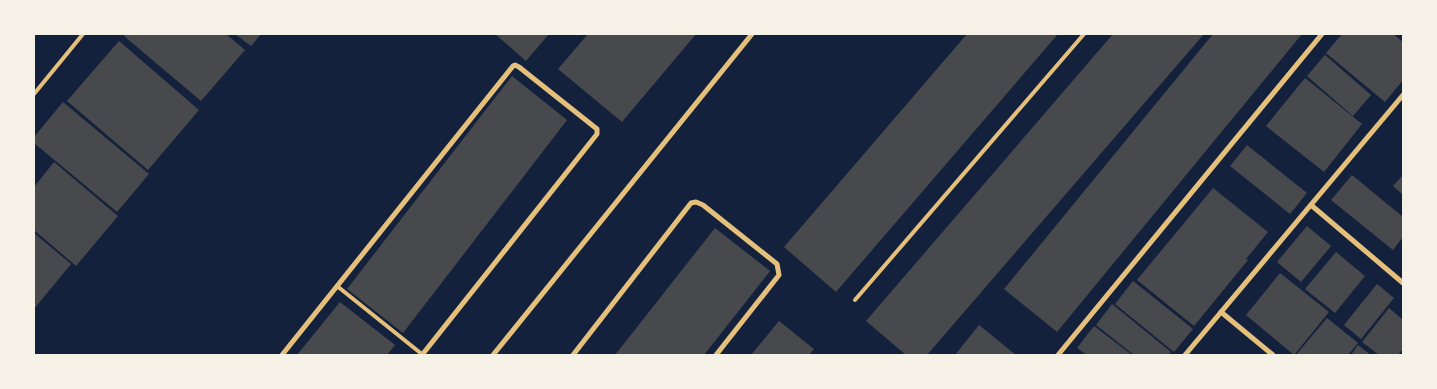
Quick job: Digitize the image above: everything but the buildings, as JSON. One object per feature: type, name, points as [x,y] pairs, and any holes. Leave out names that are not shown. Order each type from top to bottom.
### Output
[{"type":"street","points":[[493,355],[752,34]]},
{"type":"street","points":[[1058,355],[1322,34]]},
{"type":"street","points":[[282,355],[513,66],[516,65],[597,130],[597,134],[423,355]]},
{"type":"street","points":[[1185,355],[1311,205],[1401,103],[1403,95]]},
{"type":"street","points":[[573,355],[691,203],[696,202],[703,205],[777,264],[779,269],[779,275],[716,355]]},
{"type":"street","points":[[1311,205],[1403,283]]},
{"type":"street","points":[[1221,312],[1273,355]]},
{"type":"lane","points":[[34,94],[83,34]]},
{"type":"lane","points":[[855,300],[1084,34]]},
{"type":"lane","points":[[337,286],[423,355]]}]
